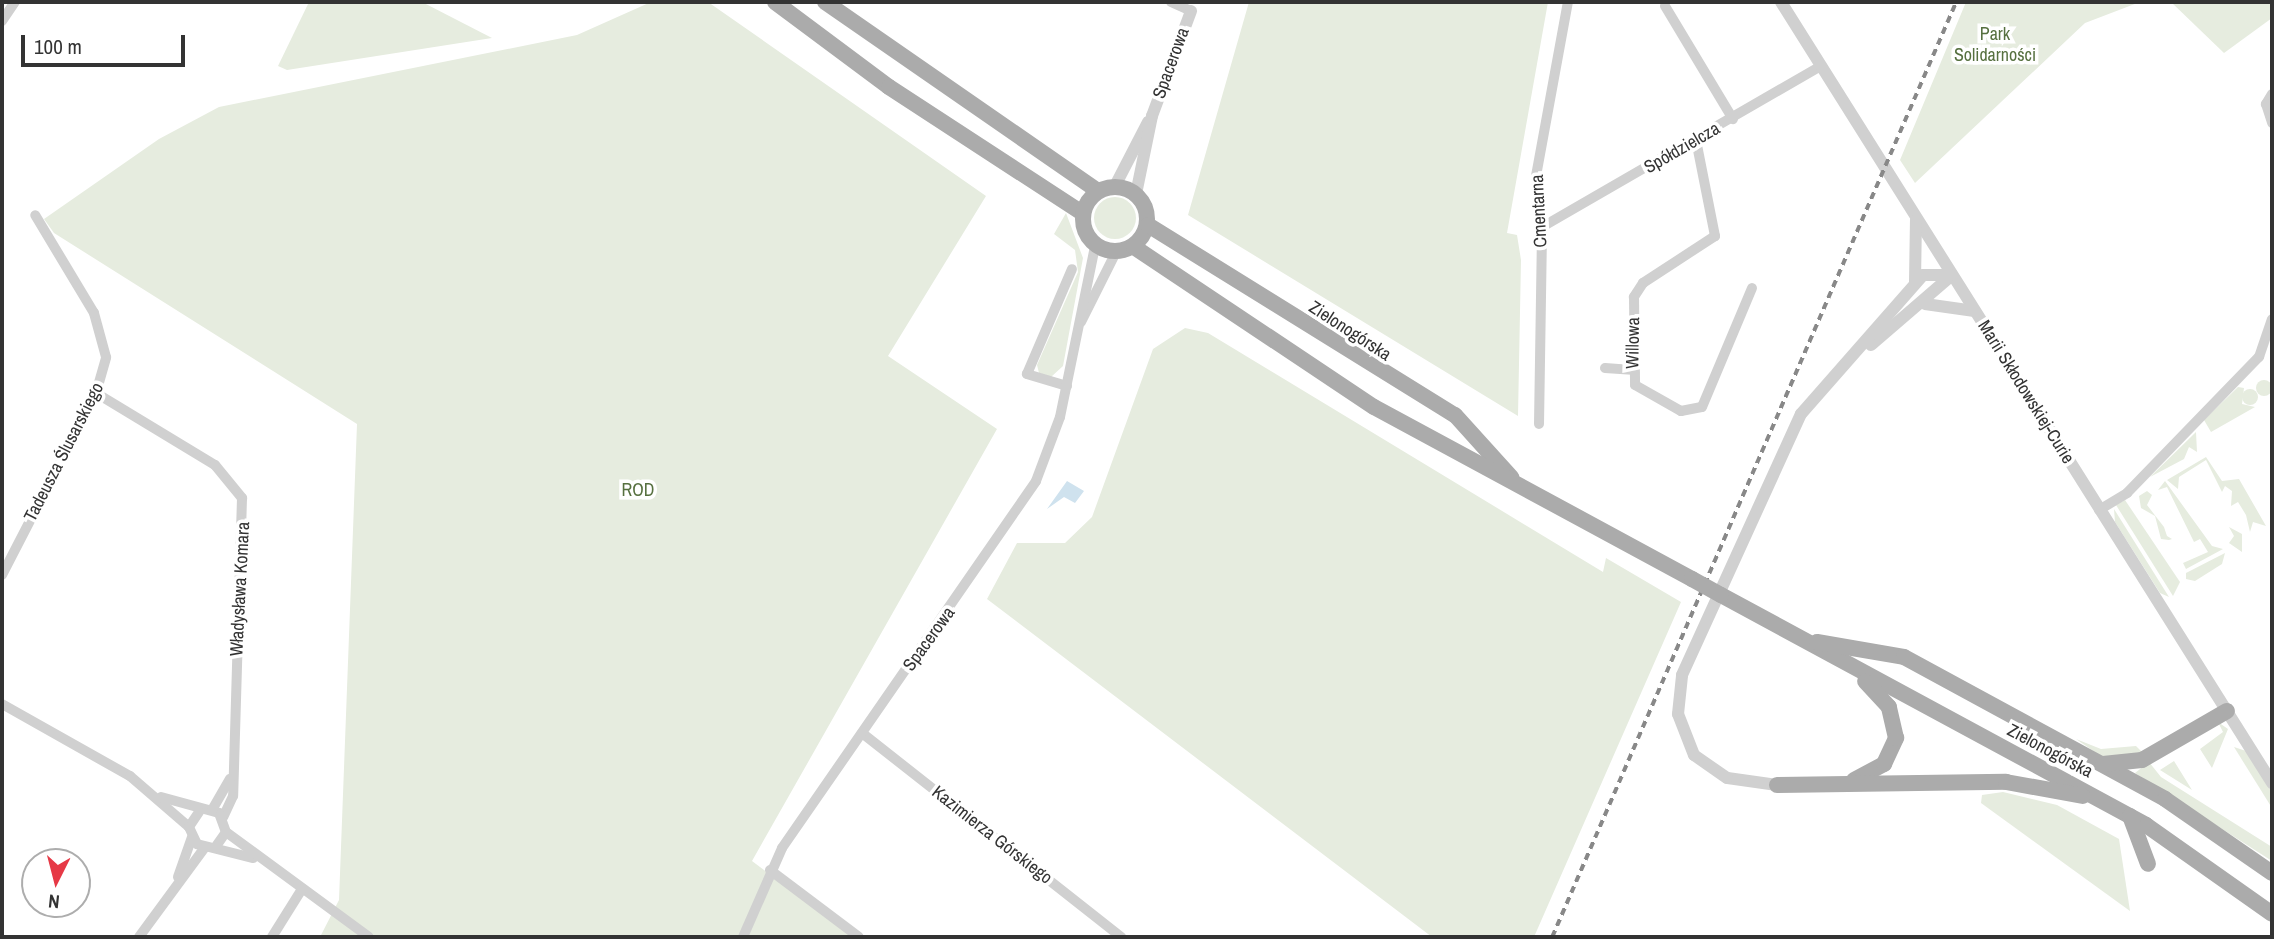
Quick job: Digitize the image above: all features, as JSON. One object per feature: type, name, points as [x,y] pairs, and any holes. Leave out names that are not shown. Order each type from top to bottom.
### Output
[{"type":"main road","points":[[775,2],[889,87],[1082,213],[1095,246],[1116,253],[1134,247],[1148,225],[1136,194],[1115,186],[1098,191],[1082,213]]},
{"type":"main road","points":[[825,2],[1098,191]]},
{"type":"main road","name":"Zielonogórska","points":[[1148,225],[1455,415],[1517,484]]},
{"type":"main road","name":"Zielonogórska","points":[[1134,247],[1348,391],[2102,800],[2130,816],[2272,914]]},
{"type":"main road","name":"Zielonogórska","points":[[1800,638],[1904,657],[2195,817],[2272,873]]},
{"type":"main road","points":[[1830,654],[1878,691],[1896,729],[1883,765],[1841,783]]},
{"type":"main road","points":[[2102,764],[2142,760],[2227,711]]},
{"type":"main road","points":[[1777,785],[2006,782],[2102,800]]},
{"type":"main road","points":[[2130,816],[2148,864]]},
{"type":"street","points":[[2,21],[15,2]]},
{"type":"street","points":[[1171,2],[1191,11]]},
{"type":"street","name":"Cmentarna","points":[[1539,424],[1542,227],[1536,176],[1568,2]]},
{"type":"street","name":"Marii Skłodowskiej-Curie","points":[[1781,2],[2272,783]]},
{"type":"street","points":[[1665,6],[1733,119]]},
{"type":"street","name":"Spacerowa","points":[[1115,186],[1152,116],[1191,11]]},
{"type":"street","name":"Spółdzielcza","points":[[1542,227],[1821,66]]},
{"type":"street","points":[[2272,94],[2266,104],[2272,123]]},
{"type":"street","name":"Spacerowa","points":[[1136,194],[1152,116]]},
{"type":"street","name":"Willowa","points":[[1696,140],[1716,236],[1643,283],[1634,297],[1634,385],[1681,411],[1702,407],[1752,288]]},
{"type":"street","name":"Tadeusza Ślusarskiego","points":[[2,575],[96,393],[106,357],[99,325],[36,215]]},
{"type":"street","points":[[1915,282],[1916,216]]},
{"type":"street","name":"Spacerowa","points":[[743,937],[770,870],[862,733],[1023,505],[1052,441],[1067,386],[1095,246]]},
{"type":"street","name":"Spacerowa","points":[[1079,326],[1116,253]]},
{"type":"street","points":[[1067,386],[1027,374],[1072,269]]},
{"type":"street","points":[[1777,785],[1732,780],[1702,763],[1681,730],[1679,687],[1793,427],[1854,358],[1915,282],[1934,271],[1952,275]]},
{"type":"street","points":[[1854,358],[1922,305],[1952,275]]},
{"type":"street","points":[[1922,305],[1942,302],[1975,311]]},
{"type":"street","points":[[2099,510],[2127,493],[2263,348],[2272,319]]},
{"type":"street","points":[[1605,369],[1632,370]]},
{"type":"street","name":"Władysława Komara","points":[[96,393],[215,465],[242,498],[245,534],[230,779],[233,796],[223,817]]},
{"type":"street","points":[[3,706],[160,797],[199,812],[212,810],[223,817],[226,832],[254,858],[369,937]]},
{"type":"street","name":"Kazimierza Górskiego","points":[[862,733],[1121,937]]},
{"type":"street","points":[[212,810],[230,779]]},
{"type":"street","points":[[160,797],[205,847]]},
{"type":"street","points":[[178,877],[190,832],[199,812]]},
{"type":"street","points":[[217,845],[226,832]]},
{"type":"street","points":[[139,937],[178,877],[205,847],[217,845],[254,858]]},
{"type":"street","points":[[770,870],[859,937]]},
{"type":"street","points":[[272,937],[302,889]]},
{"type":"green space","points":[[309,2],[422,2],[492,38],[287,70],[278,66]]},
{"type":"green space","name":"ROD","points":[[651,2],[708,2],[986,196],[888,356],[997,429],[752,861],[853,937],[320,937],[339,900],[357,424],[54,233],[44,219],[159,139],[219,107],[577,35]]},
{"type":"green space","points":[[1249,2],[1548,2],[1507,233],[1517,235],[1521,260],[1518,416],[1188,215]]},
{"type":"green space","name":"Park Solidarności","points":[[1966,2],[2140,2],[2085,23],[1915,183],[1900,160]]},
{"type":"green space","points":[[2171,2],[2272,2],[2272,18],[2224,53]]},
{"type":"green space","points":[[1115,197],[1130,203],[1136,218],[1130,233],[1115,239],[1100,233],[1094,218],[1100,203]]},
{"type":"green space","points":[[1066,213],[1083,258],[1063,366],[1051,377],[1039,373],[1037,365],[1078,272],[1075,250],[1054,234]]},
{"type":"green space","points":[[1185,328],[1208,333],[1603,572],[1606,558],[1681,602],[1534,937],[1432,937],[987,599],[1017,543],[1065,543],[1092,517],[1153,349]]},
{"type":"green space","points":[[2261,380],[2267,380],[2272,388],[2270,394],[2261,396],[2256,391],[2256,385]]},
{"type":"green space","points":[[2238,387],[2244,388],[2242,404],[2255,407],[2211,432],[2204,420]]},
{"type":"green space","points":[[2250,389],[2256,391],[2256,403],[2250,405],[2244,403],[2242,397],[2244,391]]},
{"type":"green space","points":[[2196,432],[2197,452],[2189,447],[2184,459],[2150,477]]},
{"type":"green space","points":[[2206,457],[2222,481],[2239,479],[2266,526],[2253,522],[2250,532],[2246,515],[2238,502],[2231,506],[2232,491],[2225,486],[2222,492],[2206,460],[2179,477],[2178,489],[2167,480]]},
{"type":"green space","points":[[2165,481],[2212,546],[2223,549],[2186,569],[2183,563],[2208,552],[2200,539],[2194,542],[2167,487],[2158,490]]},
{"type":"green space","points":[[2147,491],[2152,495],[2147,505],[2164,527],[2167,536],[2172,539],[2161,539],[2155,516],[2141,508],[2139,496]]},
{"type":"green space","points":[[2125,500],[2180,582],[2173,596],[2116,505]]},
{"type":"green space","points":[[2114,509],[2169,597],[2160,593],[2115,522]]},
{"type":"green space","points":[[2229,527],[2242,534],[2242,552],[2229,543],[2234,536]]},
{"type":"green space","points":[[2225,553],[2222,564],[2195,581],[2186,579],[2186,573]]},
{"type":"green space","points":[[2218,722],[2228,729],[2212,768],[2200,749],[2223,732]]},
{"type":"green space","points":[[2076,739],[2101,749],[2136,746],[2144,754],[2102,757]]},
{"type":"green space","points":[[2234,747],[2246,751],[2272,792],[2272,808]]},
{"type":"green space","points":[[2174,761],[2192,790],[2160,770]]},
{"type":"green space","points":[[2149,762],[2161,777],[2272,847],[2272,861],[2135,773]]},
{"type":"green space","points":[[2003,792],[2057,805],[2119,839],[2130,911],[1981,803],[1982,795]]},
{"type":"water","points":[[1067,481],[1084,491],[1075,503],[1064,497],[1047,509]]},
{"type":"railway","points":[[1552,937],[1956,2]]}]
